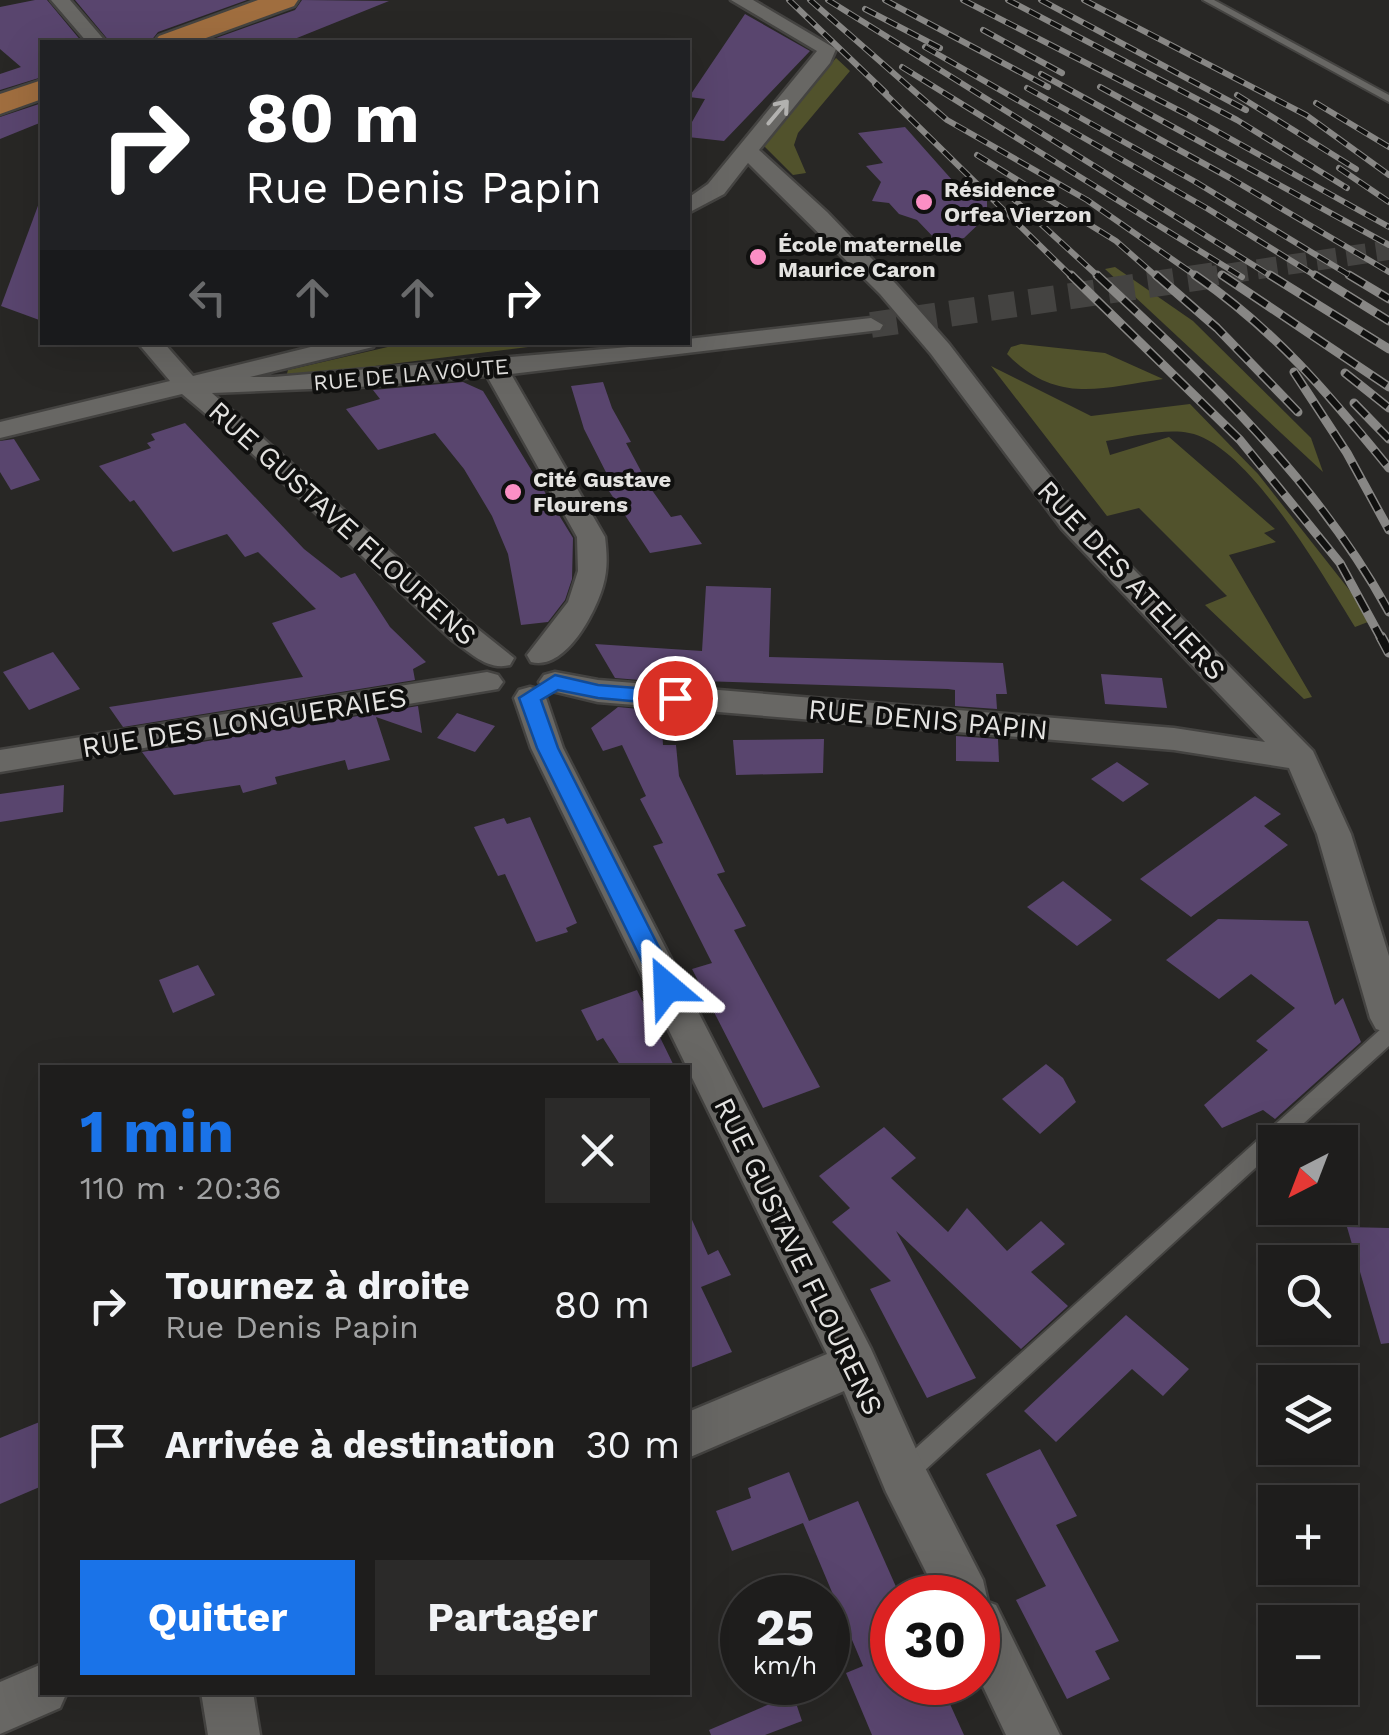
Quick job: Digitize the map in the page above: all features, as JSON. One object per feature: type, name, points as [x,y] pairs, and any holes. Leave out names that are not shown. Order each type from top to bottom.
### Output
[{"type":"main road","points":[[174,40],[284,0]]},
{"type":"main road","points":[[0,105],[40,90]]},
{"type":"street","points":[[60,0],[95,40]]},
{"type":"street","points":[[690,205],[716,189],[818,49],[740,0]]},
{"type":"street","name":"RUE DES ATELIERS","points":[[746,150],[819,217],[888,289],[940,349],[1072,523],[1301,759],[1334,834],[1389,1018]]},
{"type":"street","name":"RUE DE LA VOUTE","points":[[188,386],[275,386],[494,367],[871,325]]},
{"type":"street","name":"RUE GUSTAVE FLOURENS","points":[[151,345],[188,386],[253,440],[463,633],[493,670]]},
{"type":"street","points":[[0,430],[352,345]]},
{"type":"street","points":[[493,670],[498,694],[542,678],[592,582],[595,556],[591,537],[494,367]]},
{"type":"street","name":"RUE DES LONGUERAIES","points":[[0,761],[493,670],[520,652],[542,678]]},
{"type":"street","name":"RUE DENIS PAPIN","points":[[542,678],[598,692],[1174,739],[1301,759]]},
{"type":"street","name":"RUE GUSTAVE FLOURENS","points":[[542,678],[547,748],[856,1364],[903,1475],[953,1575]]},
{"type":"street","points":[[690,1434],[856,1364]]},
{"type":"street","points":[[1000,1667],[1034,1735]]},
{"type":"street","points":[[0,1708],[40,1691]]},
{"type":"street","points":[[227,1695],[234,1735]]},
{"type":"lane","points":[[1207,0],[1389,98]]},
{"type":"lane","points":[[903,1475],[1389,1034]]},
{"type":"green space","points":[[836,58],[850,71],[798,133],[794,145],[806,173],[793,175],[764,146]]},
{"type":"green space","points":[[1115,267],[1193,321],[1311,438],[1323,472],[1105,269]]},
{"type":"green space","points":[[1021,344],[1105,353],[1163,379],[1100,388],[1062,387],[1044,381],[1007,354],[1011,347]]},
{"type":"green space","points":[[396,345],[544,345],[286,377],[288,370]]},
{"type":"green space","points":[[991,366],[1091,416],[1190,404],[1258,474],[1373,620],[1355,627],[1282,515],[1235,460],[1212,442],[1189,433],[1170,432],[1106,441],[1110,455],[1169,437],[1275,529],[1264,533],[1276,542],[1229,555],[1312,697],[1304,699],[1205,605],[1227,596],[1139,508],[1107,516]]},
{"type":"building","points":[[47,0],[80,40],[40,40],[40,78],[0,90],[0,74],[21,67],[0,49],[0,7]]},
{"type":"building","points":[[75,0],[247,0],[158,32],[152,40],[108,40]]},
{"type":"building","points":[[302,0],[389,1],[292,40],[211,40],[295,10]]},
{"type":"building","points":[[745,14],[810,51],[724,141],[690,137],[690,125],[705,99],[690,96]]},
{"type":"building","points":[[40,104],[40,123],[0,139],[0,117]]},
{"type":"building","points":[[905,127],[953,181],[987,200],[987,216],[964,238],[938,242],[917,220],[899,214],[889,203],[872,201],[881,182],[866,166],[883,163],[858,133]]},
{"type":"building","points":[[39,203],[40,203],[40,320],[1,306]]},
{"type":"building","name":"Cité Gustave Flourens","points":[[463,382],[483,391],[573,538],[572,579],[565,600],[548,622],[521,625],[508,554],[492,516],[464,469],[435,433],[378,450],[346,409],[380,399],[373,390]]},
{"type":"building","points":[[603,382],[631,442],[626,443],[649,486],[671,517],[681,515],[702,544],[650,553],[609,491],[615,490],[584,429],[571,386]]},
{"type":"building","points":[[185,423],[304,549],[341,578],[355,573],[390,627],[426,662],[413,669],[415,680],[123,727],[109,707],[303,677],[272,623],[316,609],[258,552],[245,557],[227,534],[173,552],[134,500],[130,502],[99,466],[151,448],[147,443],[155,440],[151,434]]},
{"type":"building","points":[[14,439],[40,480],[11,490],[0,472],[0,441]]},
{"type":"building","points":[[706,586],[771,588],[769,657],[1003,663],[1007,694],[996,694],[997,709],[955,706],[955,690],[948,689],[701,681],[701,685],[615,678],[595,644],[702,651]]},
{"type":"building","points":[[53,652],[80,689],[29,710],[3,672]]},
{"type":"building","points":[[1101,674],[1162,678],[1167,708],[1105,704]]},
{"type":"building","points":[[418,706],[422,733],[376,717],[390,760],[348,770],[345,760],[275,777],[277,784],[243,793],[240,785],[174,795],[142,752]]},
{"type":"building","points":[[618,707],[661,711],[663,745],[676,745],[679,776],[725,872],[717,874],[746,926],[734,930],[820,1087],[763,1108],[692,969],[712,963],[653,846],[663,843],[640,799],[646,796],[622,745],[603,751],[591,728]]},
{"type":"building","points":[[457,713],[495,726],[475,752],[437,738]]},
{"type":"building","points":[[956,736],[998,739],[999,762],[956,761]]},
{"type":"building","points":[[824,739],[823,773],[736,775],[733,740]]},
{"type":"building","points":[[1117,762],[1149,784],[1123,802],[1091,779]]},
{"type":"building","points":[[64,785],[63,812],[0,822],[0,794]]},
{"type":"building","points":[[1255,796],[1281,814],[1264,826],[1288,845],[1191,917],[1140,879]]},
{"type":"building","points":[[530,817],[577,923],[566,928],[568,932],[536,942],[505,874],[498,876],[474,827],[504,818],[507,824]]},
{"type":"building","points":[[1063,881],[1112,920],[1077,946],[1027,907]]},
{"type":"building","points":[[1218,919],[1308,921],[1335,1005],[1343,998],[1361,1042],[1275,1119],[1263,1110],[1222,1128],[1204,1105],[1268,1050],[1256,1041],[1295,1008],[1251,974],[1219,999],[1166,960]]},
{"type":"building","points":[[198,965],[215,995],[173,1013],[159,980]]},
{"type":"building","points":[[637,990],[674,1065],[620,1065],[603,1038],[597,1041],[581,1010]]},
{"type":"building","points":[[1046,1064],[1063,1078],[1076,1102],[1040,1134],[1002,1099]]},
{"type":"building","points":[[884,1127],[916,1158],[891,1178],[948,1232],[967,1208],[1007,1251],[1041,1221],[1065,1244],[1031,1272],[1068,1306],[1021,1349],[896,1231],[976,1378],[927,1398],[870,1289],[891,1281],[832,1222],[850,1208],[819,1176]]},
{"type":"building","points":[[690,1215],[708,1255],[718,1250],[731,1275],[701,1287],[732,1352],[690,1368]]},
{"type":"building","points":[[1347,1227],[1389,1228],[1389,1343],[1381,1344],[1358,1265],[1358,1245],[1352,1245]]},
{"type":"building","points":[[1126,1315],[1189,1369],[1163,1396],[1132,1369],[1056,1442],[1024,1411]]},
{"type":"building","points":[[40,1422],[40,1487],[0,1504],[0,1438]]},
{"type":"building","points":[[1040,1449],[1077,1516],[1056,1525],[1119,1641],[1095,1651],[1110,1679],[1067,1699],[1016,1600],[1046,1586],[986,1474]]},
{"type":"building","points":[[789,1472],[809,1521],[858,1501],[891,1575],[870,1575],[870,1705],[950,1705],[964,1735],[872,1735],[850,1683],[850,1671],[863,1666],[850,1635],[850,1575],[825,1575],[803,1523],[732,1551],[716,1511],[751,1498],[748,1488]]},
{"type":"building","points":[[767,1705],[797,1705],[802,1721],[765,1735],[711,1735],[709,1730]]},
{"type":"tunnel","points":[[1198,278],[1389,250]]},
{"type":"tunnel","points":[[871,325],[1216,275]]},
{"type":"railway","points":[[789,0],[886,93]]},
{"type":"railway","points":[[810,0],[947,120],[1087,200],[1199,278]]},
{"type":"railway","points":[[828,0],[1274,278]]},
{"type":"railway","points":[[885,0],[1048,87]]},
{"type":"railway","points":[[963,0],[1184,113],[1389,227]]},
{"type":"railway","points":[[1008,0],[1237,120],[1347,188]]},
{"type":"railway","points":[[1041,0],[1246,110]]},
{"type":"railway","points":[[1084,0],[1306,115],[1389,175]]},
{"type":"railway","points":[[865,9],[940,48]]},
{"type":"railway","points":[[983,30],[1062,73]]},
{"type":"railway","points":[[925,47],[1208,209],[1319,278]]},
{"type":"railway","points":[[902,67],[1242,277]]},
{"type":"railway","points":[[1041,74],[1230,178],[1389,272]]},
{"type":"railway","points":[[875,84],[1073,278]]},
{"type":"railway","points":[[1100,87],[1389,245]]},
{"type":"railway","points":[[1027,88],[1194,181],[1354,278]]},
{"type":"railway","points":[[1237,95],[1356,169]]},
{"type":"railway","points":[[1316,103],[1389,147]]},
{"type":"railway","points":[[977,155],[1116,241],[1158,278]]},
{"type":"railway","points":[[1339,168],[1389,202]]},
{"type":"railway","points":[[1007,193],[1100,278]]},
{"type":"railway","points":[[1071,275],[1240,440],[1340,563],[1382,640]]},
{"type":"railway","points":[[1097,275],[1218,392],[1294,474],[1360,564],[1389,612]]},
{"type":"railway","points":[[1156,275],[1217,328],[1298,412]]},
{"type":"railway","points":[[1195,275],[1276,341],[1389,468]]},
{"type":"railway","points":[[1226,278],[1222,275],[1389,387]]},
{"type":"railway","points":[[1270,275],[1389,349]]},
{"type":"railway","points":[[1315,275],[1389,321]]},
{"type":"railway","points":[[1349,275],[1354,278]]},
{"type":"railway","points":[[1354,278],[1389,299]]},
{"type":"railway","points":[[1294,372],[1347,453],[1389,530]]},
{"type":"railway","points":[[1345,373],[1389,408]]},
{"type":"railway","points":[[1354,403],[1389,439]]},
{"type":"railway","points":[[1381,637],[1389,652]]},
{"type":"place","name":"Résidence Orfea Vierzon","points":[[924,202]]},
{"type":"place","name":"École maternelle Maurice Caron","points":[[758,257]]},
{"type":"place","name":"Cité Gustave Flourens","points":[[513,492]]},
{"type":"route","points":[[667,987],[547,748],[530,698],[550,689],[555,682],[598,692],[675,698]]}]
